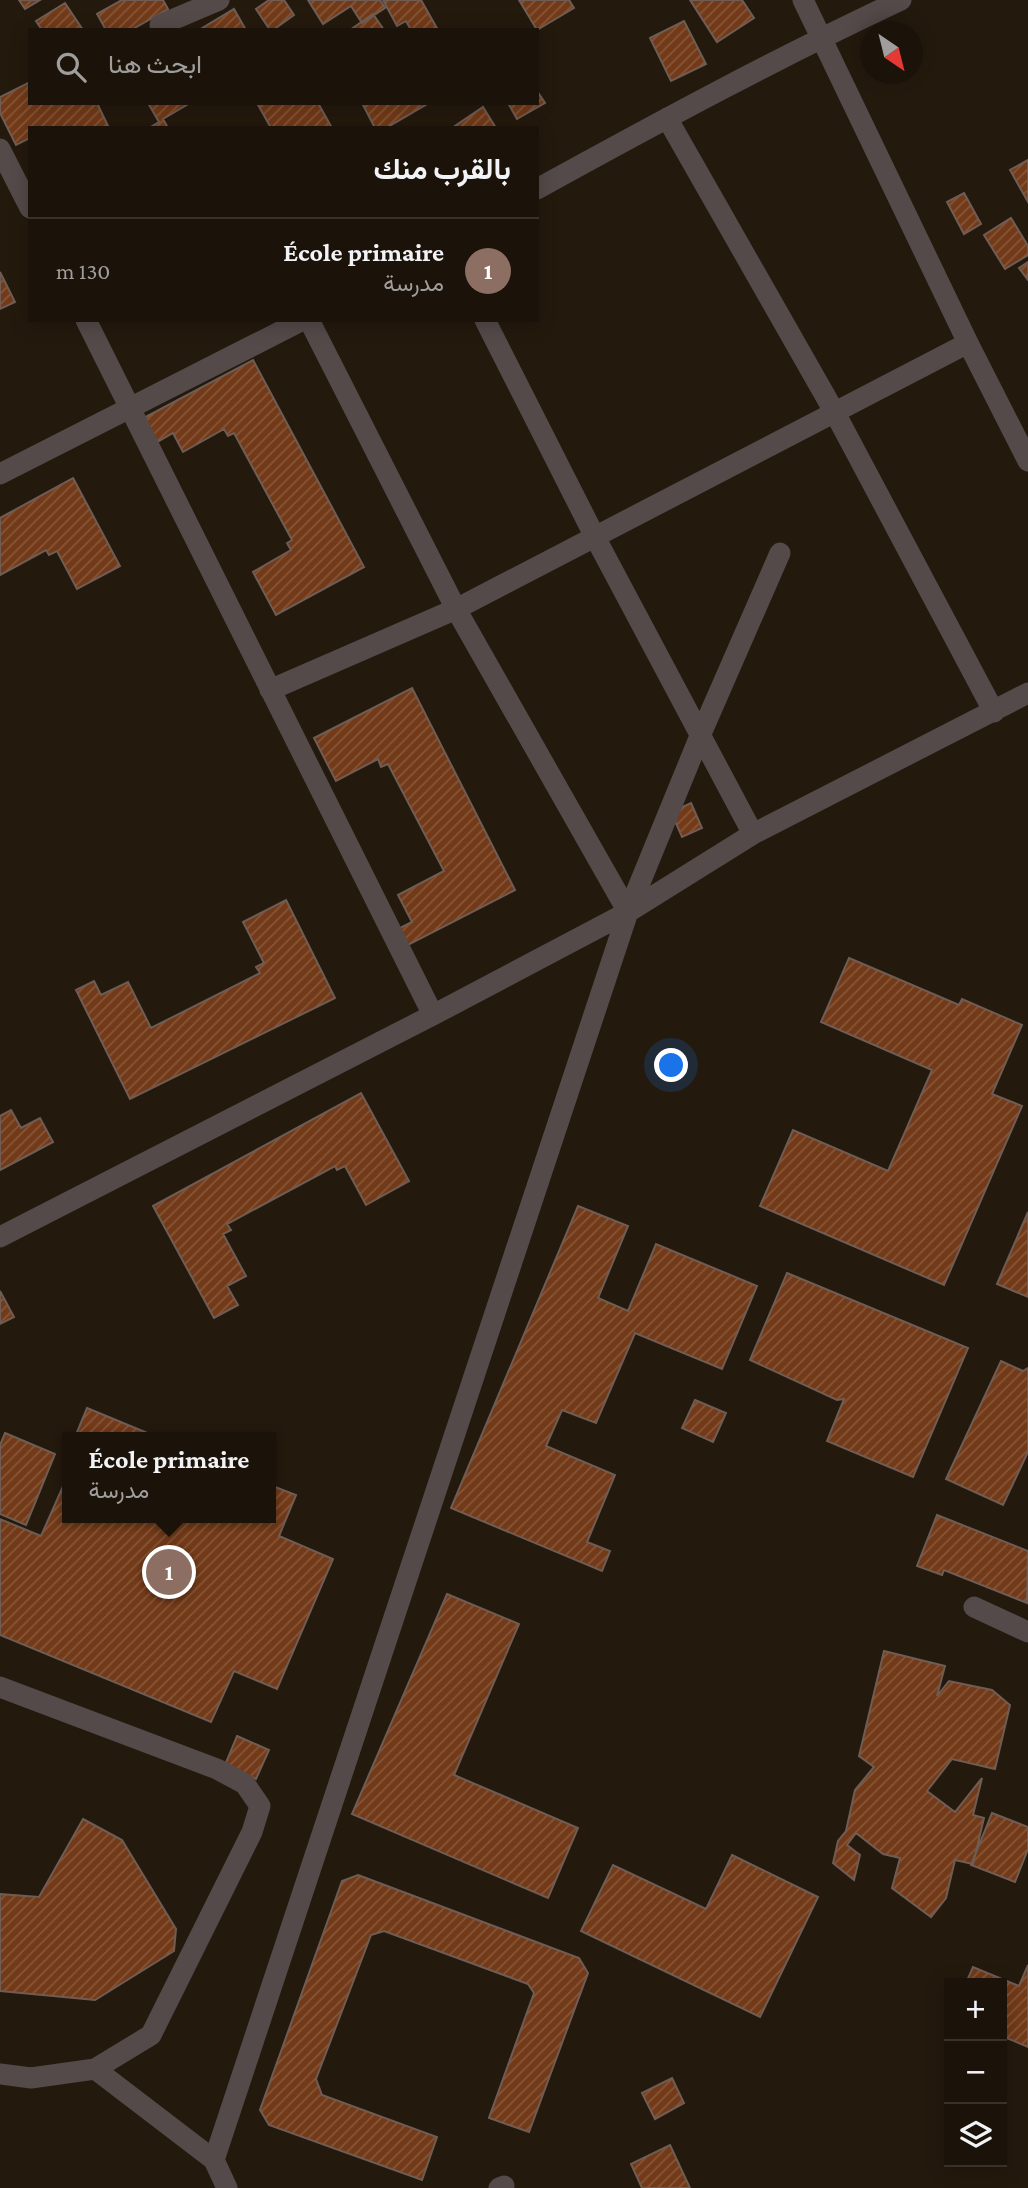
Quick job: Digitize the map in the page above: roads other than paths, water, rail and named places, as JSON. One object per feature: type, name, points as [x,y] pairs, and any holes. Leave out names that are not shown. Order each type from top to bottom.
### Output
[{"type":"street","points":[[160,25],[219,0]]},
{"type":"street","points":[[803,0],[968,343],[1028,461]]},
{"type":"street","points":[[539,188],[821,38],[901,0]]},
{"type":"street","points":[[667,118],[835,413],[994,712]]},
{"type":"street","points":[[0,149],[28,204]]},
{"type":"street","points":[[87,322],[433,1015]]},
{"type":"street","points":[[0,474],[299,322]]},
{"type":"street","points":[[310,322],[456,609],[628,912]]},
{"type":"street","points":[[486,322],[595,537],[753,834]]},
{"type":"street","points":[[270,690],[456,609],[968,343]]},
{"type":"street","points":[[214,2160],[628,912],[700,736],[780,553]]},
{"type":"street","points":[[0,1237],[628,912],[753,834],[1028,693]]},
{"type":"street","points":[[974,1607],[1028,1632]]},
{"type":"street","points":[[0,1687],[217,1769],[244,1784],[260,1806],[252,1832],[151,2035],[95,2068],[31,2078],[0,2074]]},
{"type":"street","points":[[95,2068],[214,2160],[227,2188]]},
{"type":"place","name":"École primaire","points":[[169,1572]]}]
